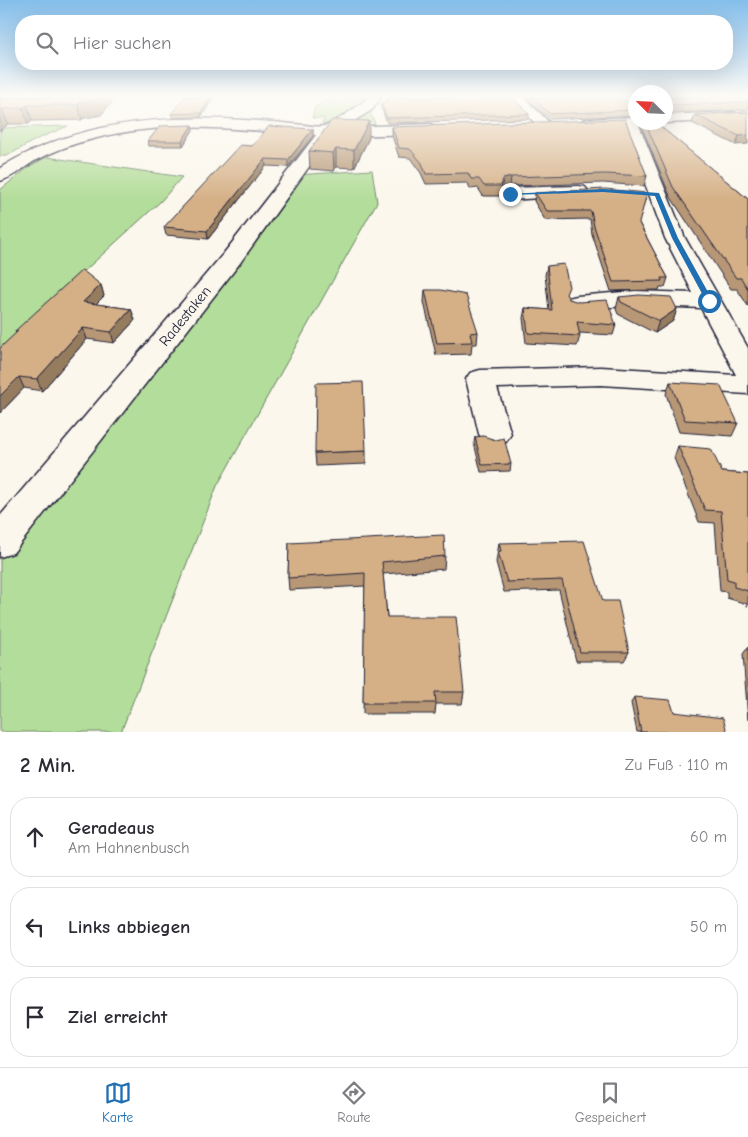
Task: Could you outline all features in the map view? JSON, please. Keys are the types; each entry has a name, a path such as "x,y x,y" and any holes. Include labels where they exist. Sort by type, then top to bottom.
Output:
{"street":[{"path":"0,176 35,154 51,147 106,131"},
{"name":"Radestaken","path":"0,542 232,258 327,131"},
{"path":"635,131 648,194 675,238 748,372"},
{"path":"510,194 594,190"},
{"path":"578,303 636,298 709,301"},
{"path":"495,434 480,379 601,376 748,385"}],"green space":[{"path":"0,131 56,131 37,139 7,156 0,156"},
{"path":"47,157 182,177 161,201 0,348 0,190 30,166"},
{"path":"372,170 377,202 217,486 121,732 0,732 0,542 295,175"}],"building":[{"path":"156,131 188,131 182,141 148,141"},
{"path":"265,131 311,131 288,160 265,159 207,231 164,227 240,145 252,146"},
{"path":"324,131 364,131 354,150 336,149 333,153 309,151"},
{"path":"393,131 630,131 647,176 605,174 511,177 503,179 501,186 484,186 479,179 471,179 468,173 426,174 422,163 410,149 399,148"},
{"path":"649,131 666,131 748,199 748,289 741,278 736,278 673,187"},
{"path":"729,131 748,131 748,135 739,136"},
{"path":"605,189 647,193 639,223 668,278 661,278 662,281 613,282 594,226 591,211 547,211 535,193"},
{"path":"564,264 569,287 566,294 569,299 579,302 607,300 616,325 577,322 580,336 528,333 525,308 552,310 547,266"},
{"path":"82,270 101,285 83,302 131,309 111,332 83,328 37,379 19,377 0,396 0,348 18,331 15,331"},
{"path":"425,290 441,290 466,295 478,332 470,333 472,342 437,343"},
{"path":"639,295 671,297 677,309 659,321 621,302 619,297"},
{"path":"363,382 366,451 315,453 316,383"},
{"path":"670,382 720,385 738,423 685,420"},
{"path":"483,436 496,440 504,438 511,464 482,465 475,437"},
{"path":"678,446 711,449 722,472 748,474 748,591 734,587 734,581 727,579 721,511 705,510"},
{"path":"444,535 445,556 382,562 387,617 456,617 464,692 435,692 436,703 363,703 365,573 288,578 289,543"},
{"path":"584,541 603,601 618,601 629,652 580,652 562,580 507,582 498,552 501,551 499,543"},
{"path":"634,697 670,700 674,712 723,718 727,732 641,732"}],"route":[{"path":"510,194 603,190 658,194 675,238 709,301"}]}
